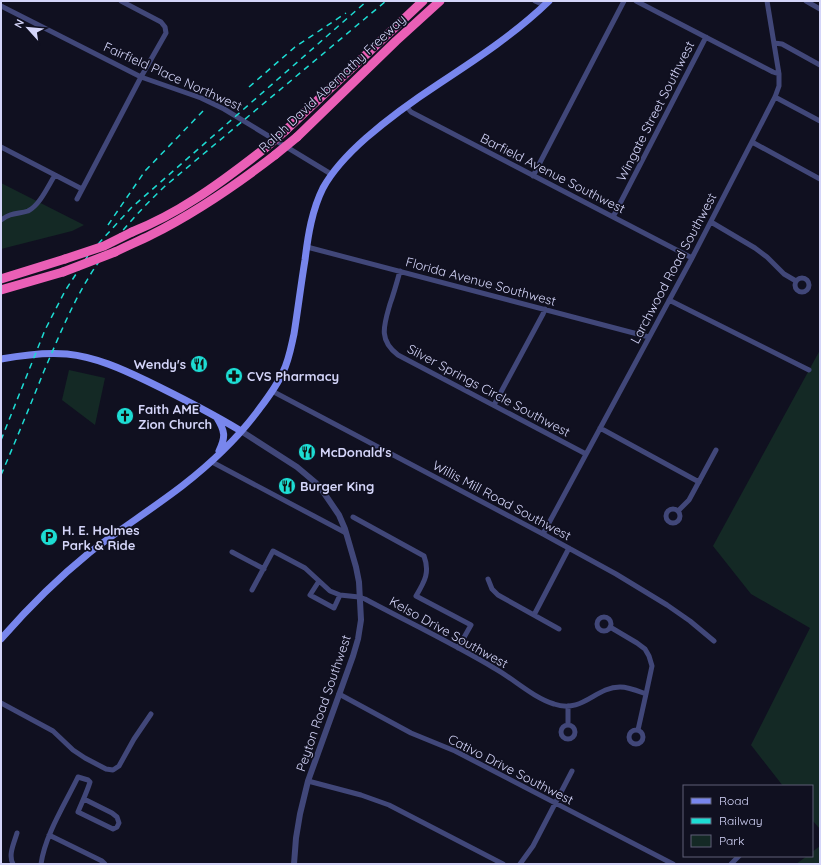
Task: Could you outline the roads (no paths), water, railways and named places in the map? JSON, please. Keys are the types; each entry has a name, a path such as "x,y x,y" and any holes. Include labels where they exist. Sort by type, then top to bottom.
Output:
{"highway":[{"name":"Ralph David Abernathy Freeway","path":"19,273 104,246 178,210 194,200 232,174 286,130 423,1"},
{"name":"Ralph David Abernathy Freeway","path":"1,290 63,272 115,252 181,218 247,176 297,137 396,41 440,1"},
{"path":"1,274 19,273"},
{"path":"1,279 19,273"}],"main road":[{"path":"1,639 42,594 76,563 182,486 213,460 241,431 272,391 283,373 290,354 307,247 316,205 322,189 341,161 380,126 406,106 493,47 519,27 546,3"},
{"path":"1,359 41,353 59,353 100,361 181,397 241,431"},
{"path":"213,460 223,443 224,434 222,426 215,416"}],"street":[{"path":"77,199 141,77 166,33 165,26 161,22 121,1"},
{"path":"535,1 546,3"},
{"path":"533,176 624,1"},
{"path":"636,1 779,74"},
{"name":"Larchwood Road Southwest","path":"543,534 692,258 775,96 779,86 779,74 767,1"},
{"path":"806,1 820,9"},
{"name":"Fairfield Place Northwest","path":"1,6 141,77 201,98 224,108 331,174"},
{"name":"Wingate Street Southwest","path":"613,217 706,37"},
{"path":"774,43 782,44 820,65"},
{"path":"775,96 820,121"},
{"name":"Barfield Avenue Southwest","path":"406,106 411,112 692,258"},
{"path":"752,142 820,179"},
{"path":"1,147 82,189"},
{"path":"1,220 10,215 19,214 30,210 35,206 55,175"},
{"path":"711,222 756,248 784,274 796,281"},
{"name":"Florida Avenue Southwest","path":"307,247 649,337"},
{"name":"Silver Springs Circle Southwest","path":"400,271 384,325 384,336 393,351 586,454"},
{"path":"669,300 809,370"},
{"path":"494,405 545,309"},
{"name":"Willis Mill Road Southwest","path":"272,391 616,574 667,605 690,621 714,641"},
{"path":"600,428 699,482"},
{"name":"Peyton Road Southwest","path":"241,431 297,467 316,483 339,515 346,533 359,582 360,620 358,639 308,781 300,814 294,864"},
{"path":"678,511 689,500 716,450"},
{"path":"213,460 346,533"},
{"path":"353,517 424,556 427,570 424,582 416,596 471,626 458,648"},
{"path":"536,616 569,548"},
{"path":"252,590 273,551 305,568 330,591 340,595 334,608 310,595 319,581"},
{"path":"232,552 264,569"},
{"path":"488,579 492,588 498,595 560,629"},
{"name":"Kelso Drive Southwest","path":"340,595 359,598 372,603 495,668 527,690 554,704 568,706"},
{"path":"610,627 645,649 652,666 638,730"},
{"path":"568,725 568,706 582,703 609,689 620,687 646,694"},
{"name":"Cativo Drive Southwest","path":"339,694 411,733 454,751 673,864"},
{"path":"1,703 53,731 74,750 106,770 113,770 119,766 134,739 151,714"},
{"path":"520,864 532,846 572,771"},
{"path":"41,864 49,835 78,777 90,782 78,812 114,830 117,828 119,823 117,817 84,799"},
{"path":"308,781 362,795 389,805 503,864"},
{"path":"12,864 10,856 17,833"},
{"path":"49,835 102,861 105,864"}],"railway":[{"path":"1,440 45,330 65,291 89,254 131,208 367,1"},
{"path":"1,475 44,371 75,302 98,263 121,233 164,187 386,1"},
{"path":"249,87 295,47 346,13"},
{"path":"108,225 145,171 203,111"}],"place":[{"name":"Wendy's","path":"199,364"},
{"name":"CVS Pharmacy","path":"234,376"},
{"name":"Faith AME Zion Church","path":"125,416"},
{"name":"McDonald's","path":"307,452"},
{"name":"Burger King","path":"287,486"},
{"name":"H. E. Holmes Park & Ride","path":"49,537"}]}
